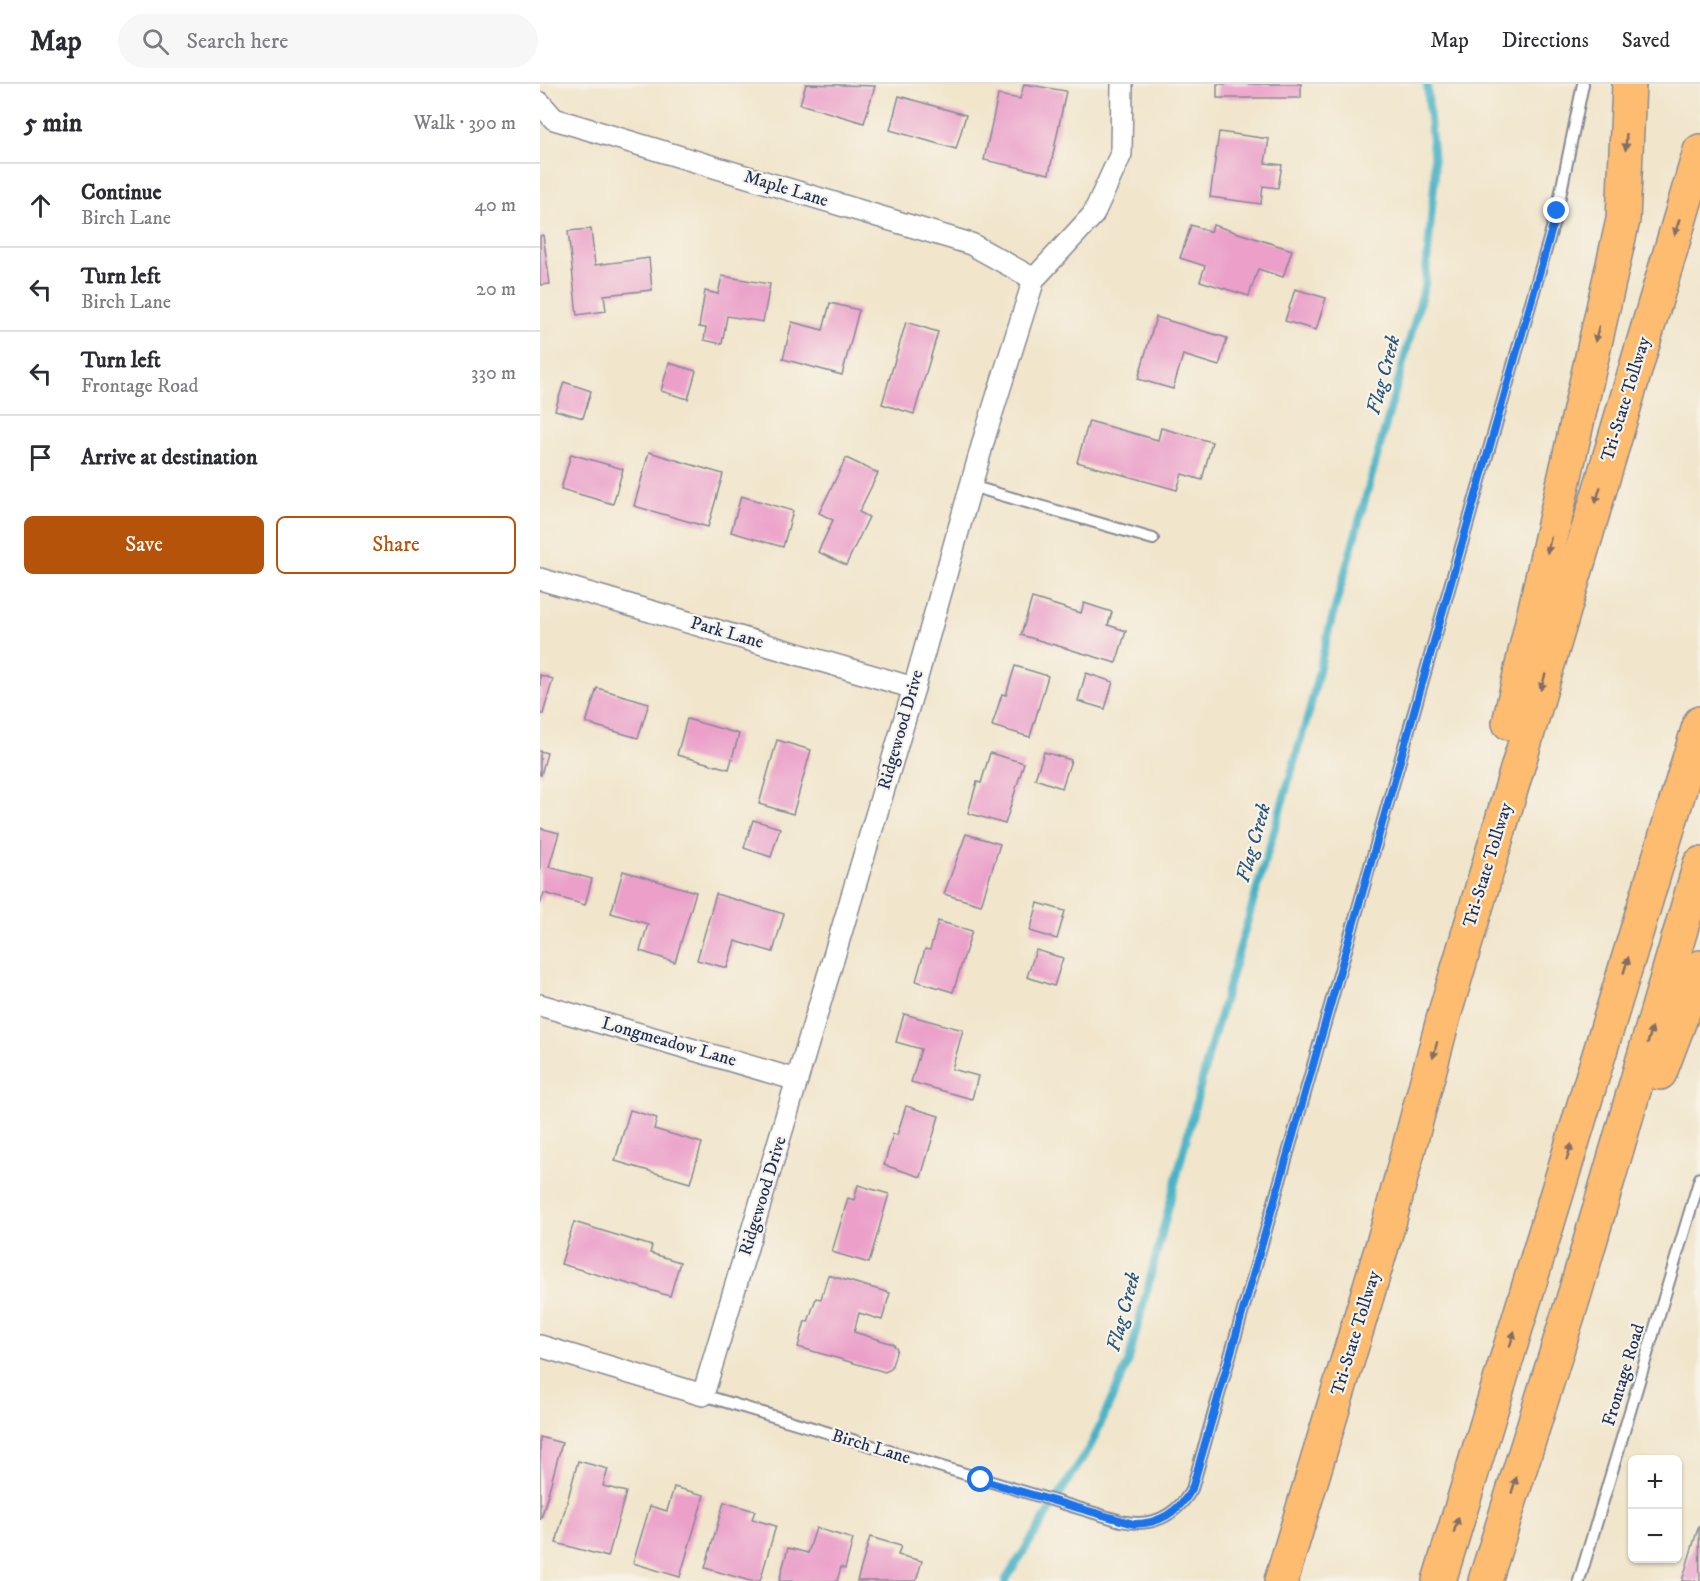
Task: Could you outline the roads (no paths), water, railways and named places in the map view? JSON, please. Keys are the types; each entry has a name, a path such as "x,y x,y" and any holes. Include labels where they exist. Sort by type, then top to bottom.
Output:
{"highway":[{"path":"1444,1016 1623,220 1629,84"},
{"name":"Tri-State Tollway","path":"1281,1581 1389,1222 1444,1016 1700,151"},
{"path":"1438,1581 1700,723"},
{"path":"1485,1581 1575,1293 1700,864"},
{"path":"1575,1293 1700,967"}],"street":[{"name":"Ridgewood Drive","path":"703,1395 1034,279 1093,214 1121,154 1122,84"},
{"name":"Maple Lane","path":"540,103 554,119 970,244 1034,279"},
{"name":"Park Lane","path":"540,579 914,688"},
{"name":"Longmeadow Lane","path":"540,1005 797,1080"},
{"name":"Birch Lane","path":"540,1346 703,1395"}],"lane":[{"name":"Birch Lane","path":"703,1395 1121,1521 1145,1524 1167,1516 1185,1501 1192,1489 1557,211 1583,84"},
{"path":"971,486 1153,539"},
{"name":"Frontage Road","path":"1580,1581 1700,1178"}],"waterway":[{"name":"Flag Creek","path":"1005,1581 1092,1443 1128,1363 1210,1049 1309,712 1328,633 1425,284 1435,175 1427,84"}]}
